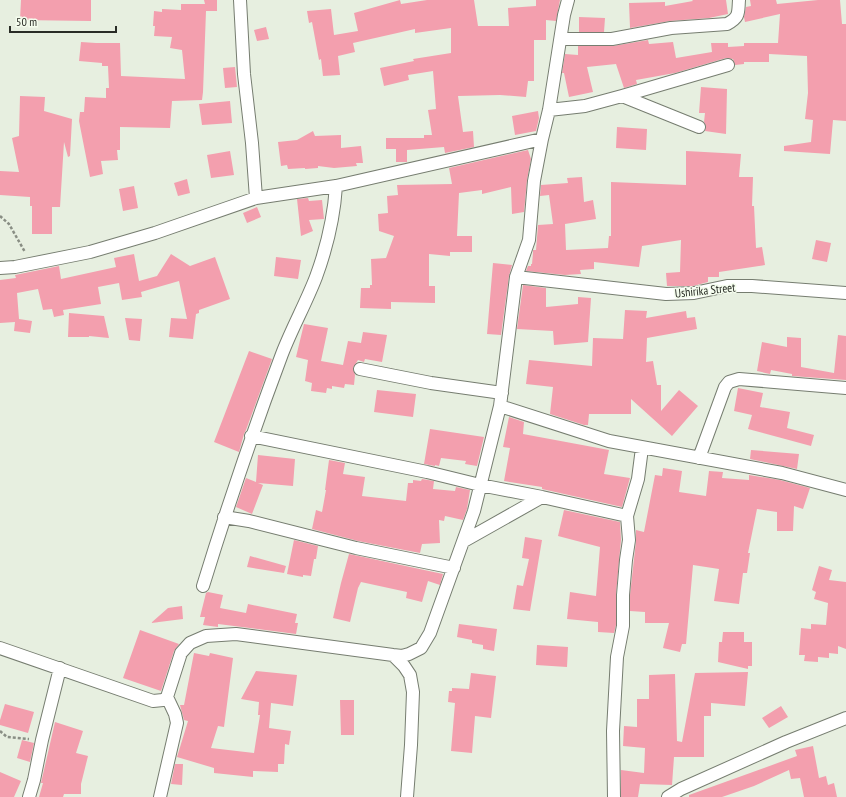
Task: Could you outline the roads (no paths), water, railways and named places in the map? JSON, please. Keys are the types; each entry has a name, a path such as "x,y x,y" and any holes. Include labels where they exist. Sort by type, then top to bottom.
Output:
{"street":[{"path":"240,0 244,74 252,143 256,198"},
{"path":"0,648 153,701 163,700 167,697 182,653 190,643 206,636 236,634 393,656 409,654 421,648 430,634 464,541 500,406 516,277 529,240 534,181 549,110 564,15 568,0"},
{"path":"561,39 612,39 671,28 727,24 738,16 739,0"},
{"path":"549,110 585,106 728,65"},
{"path":"622,96 699,127"},
{"path":"0,268 15,267 90,252 155,233 256,198 336,186 542,139"},
{"path":"203,586 251,436 283,352 316,277 323,257 335,205 336,186"},
{"name":"Ushirika Street","path":"516,277 666,294 694,293 727,286 752,286 846,292"},
{"path":"360,369 431,383 502,393"},
{"path":"699,458 725,388 729,382 739,379 846,388"},
{"path":"500,406 610,441 782,473 846,490"},
{"path":"251,436 480,485 542,496 627,516"},
{"path":"614,797 613,730 618,657 623,626 623,595 629,540 627,516 638,479 642,448"},
{"path":"464,541 542,496"},
{"path":"224,517 249,521 356,548 454,568"},
{"path":"393,656 404,666 410,675 413,692 407,797"},
{"path":"29,797 60,668"},
{"path":"160,797 177,723 175,714 167,697"},
{"path":"668,797 681,789 786,742 846,718"}]}
